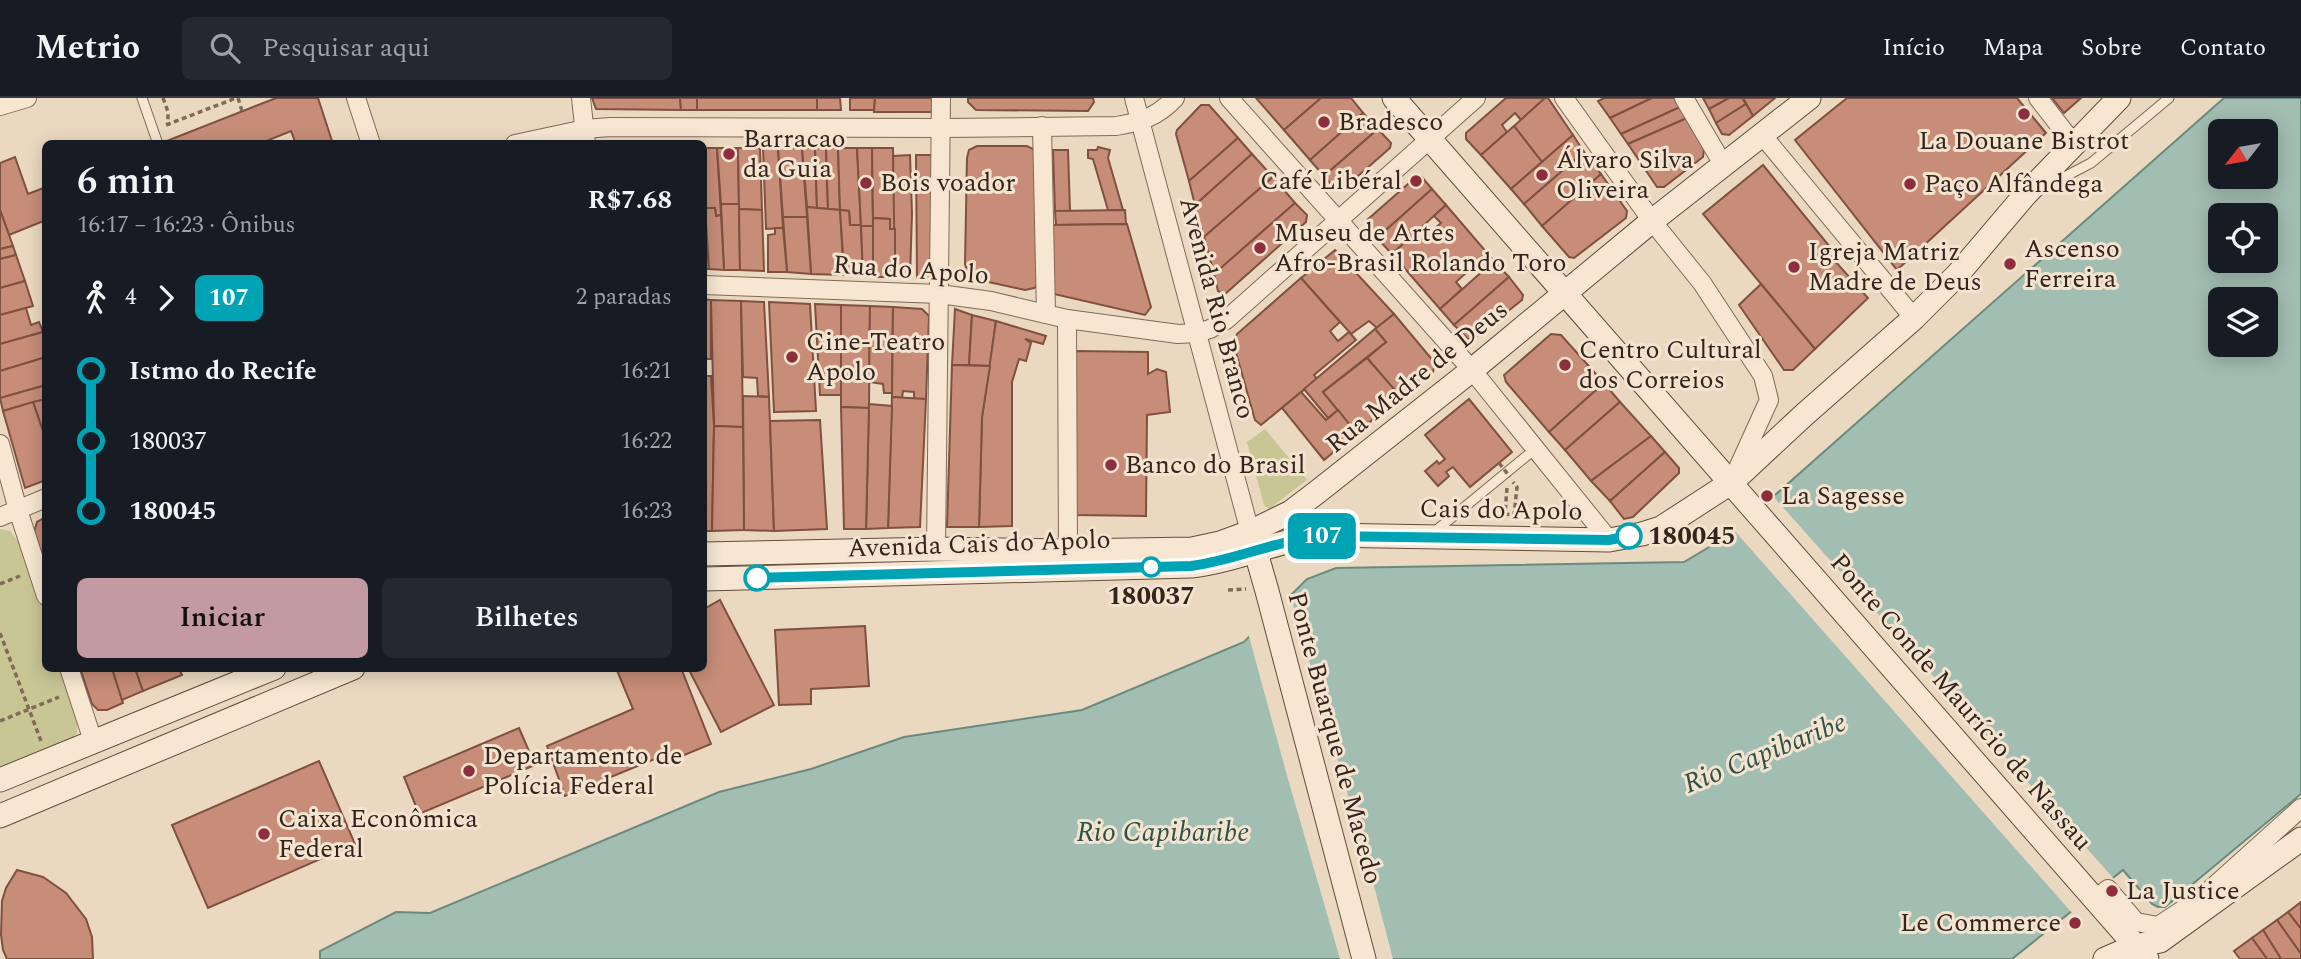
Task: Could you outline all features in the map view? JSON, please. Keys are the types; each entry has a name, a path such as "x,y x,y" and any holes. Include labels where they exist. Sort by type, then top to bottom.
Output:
{"main road":[{"name":"Ponte Conde Maurício de Nassau","path":"1394,98 2096,899 2147,953"},
{"name":"Rua Madre de Deus","path":"1252,541 1472,370 1652,221 1809,98"},
{"name":"Cais do Apolo","path":"1252,541 1312,536 1609,540 1642,534 1661,527 1732,482 1914,318 1958,274 2025,195 2119,98"},
{"name":"Avenida Cais do Apolo","path":"707,554 1192,549 1220,543 1252,541"},
{"name":"Avenida Cais do Apolo","path":"707,579 1191,566 1223,561 1252,541"},
{"name":"Ponte Buarque de Macedo","path":"1252,541 1268,591 1364,959"},
{"path":"0,780 264,672"},
{"path":"0,816 344,672"},
{"path":"170,711 180,741"},
{"path":"2105,959 2147,953 2301,839"}],"street":[{"path":"0,106 27,98"},
{"path":"356,98 370,140"},
{"path":"580,98 586,136"},
{"path":"936,550 941,98"},
{"name":"Avenida Rio Branco","path":"1134,98 1252,541"},
{"path":"550,140 586,136 1116,126 1140,122 1156,114 1175,98"},
{"path":"1229,98 1472,370 1609,540"},
{"path":"1197,333 1226,320 1476,98"},
{"path":"1564,98 1652,221 1702,283 1763,376 1769,400 1732,482"},
{"path":"1684,98 1724,166"},
{"path":"2038,98 2073,144"},
{"path":"1042,126 1046,314"},
{"path":"1763,136 1914,318"},
{"name":"Rua do Apolo","path":"707,285 939,294 990,301 1067,319 1154,332 1197,333"},
{"path":"1067,319 1068,551"},
{"path":"0,444 42,584"},
{"path":"0,517 42,500"},
{"path":"70,672 93,741"},
{"path":"2096,899 2108,889 2136,922 2158,926 2202,897 2301,808"}],"lane":[{"path":"142,98 156,140"},
{"path":"2025,195 2091,163 2169,98"},
{"path":"1429,537 1535,449"}],"path":[{"path":"163,98 170,132"},
{"path":"153,131 237,98 242,111"},
{"path":"1499,463 1510,477"},
{"path":"1507,494 1505,514 1514,515 1517,487"},
{"path":"0,584 21,576"},
{"path":"0,633 50,758"},
{"path":"0,651 6,649"},
{"path":"0,721 60,696"}],"shaded area":[{"path":"1265,429 1307,480 1269,509 1264,505 1247,442"},
{"path":"0,529 10,531 22,547 32,572 42,605 42,672 64,672 77,715 77,733 67,744 0,773"}],"water":[{"name":"Rio Capibaribe","path":"2224,98 2301,98 2301,794 2165,907 2152,904 2123,870 2012,959 320,959 320,951 396,912 430,913 719,792 811,769 904,737 1082,710 1244,642 1307,579 1336,568 1684,562 1731,534"}],"pier":[{"path":"1772,495 2115,880 2073,914 1733,529"},
{"path":"1289,591 1393,959 1340,959 1286,772 1248,633"}],"building":[{"path":"276,98 318,98 332,140 294,140 291,131 269,140 169,140"},
{"path":"592,98 680,98 681,110 596,109"},
{"path":"680,98 697,98 697,110 681,110"},
{"path":"697,98 817,98 817,110 697,110"},
{"path":"817,98 840,98 841,110 817,110"},
{"path":"850,98 875,98 874,110 850,110"},
{"path":"875,98 935,98 935,112 874,112"},
{"path":"968,98 1093,98 1094,102 1088,111 976,110 968,102"},
{"path":"1256,98 1321,98 1284,130"},
{"name":"Bradesco","path":"1321,98 1351,98 1363,113 1310,160 1284,130"},
{"path":"1506,98 1545,98 1521,120 1515,113 1502,125 1507,132 1481,155 1466,139 1466,133"},
{"path":"1548,98 1573,135 1542,162 1514,126"},
{"path":"1604,98 1652,98 1610,118 1598,101"},
{"path":"1652,98 1676,98 1680,107 1621,134 1610,118"},
{"path":"1703,98 1729,98 1709,109"},
{"path":"1729,98 1742,98 1746,104 1716,123 1709,109"},
{"path":"1743,98 1775,98 1753,116"},
{"name":"Paço Alfândega","path":"1847,98 2017,98 2046,133 1897,270 1795,140"},
{"path":"2052,98 2081,98 2064,113"},
{"path":"1746,104 1753,116 1729,135 1722,134 1716,123"},
{"path":"1201,105 1209,105 1238,138 1189,181 1176,134"},
{"path":"1680,107 1687,118 1628,144 1621,134"},
{"path":"1363,113 1378,129 1324,176 1310,160"},
{"path":"1687,118 1704,149 1703,157 1664,187 1657,187 1628,144"},
{"path":"1514,126 1542,162 1511,189 1481,155"},
{"path":"1378,129 1391,143 1390,148 1341,191 1336,190 1324,176"},
{"name":"Álvaro Silva Oliveira","path":"1573,135 1584,152 1524,204 1511,189"},
{"path":"1238,138 1252,154 1195,205 1189,181"},
{"path":"977,146 1027,146 1035,150 1038,285 1034,288 1025,290 975,279 967,271 967,158 969,150"},
{"path":"1098,147 1110,150 1108,158 1123,210 1108,210 1093,159 1088,158 1088,150 1097,150"},
{"path":"707,148 717,148 721,215 716,216 715,208 707,208"},
{"path":"717,148 738,148 739,204 721,204"},
{"path":"738,148 760,148 762,210 739,209"},
{"path":"763,148 778,148 783,228 766,229"},
{"path":"778,148 802,148 807,217 783,217"},
{"path":"802,148 815,148 817,208 807,207"},
{"path":"815,148 826,148 828,209 817,208"},
{"path":"826,148 838,148 840,210 828,209"},
{"path":"838,148 857,148 861,225 850,225 849,211 840,210"},
{"name":"Bois voador","path":"857,148 872,148 873,226 861,226"},
{"path":"872,148 893,148 895,229 890,229 890,219 873,218"},
{"path":"1053,150 1068,150 1070,211 1055,211"},
{"path":"1584,152 1601,174 1542,226 1524,204"},
{"path":"1252,154 1273,177 1204,237 1195,205"},
{"path":"910,155 910,277 895,277 893,156"},
{"path":"916,155 932,155 932,279 917,278"},
{"path":"15,157 28,194 42,189 42,222 9,235 0,210 0,163"},
{"name":"Igreja Matriz Madre de Deus","path":"1763,165 1830,247 1826,251 1868,298 1815,349 1703,214"},
{"path":"1601,174 1627,211 1626,218 1574,258 1569,257 1542,226"},
{"path":"1421,176 1432,189 1377,238 1366,225 1367,220 1416,177"},
{"path":"1273,177 1295,203 1214,274 1204,237"},
{"path":"1432,189 1446,205 1392,254 1377,238"},
{"name":"Museu de Artes Afro-Brasil Rolando Toro","path":"1295,203 1307,215 1306,222 1225,294 1218,291 1214,274"},
{"path":"721,204 739,204 740,270 724,270"},
{"path":"1446,205 1494,261 1483,271 1476,264 1456,282 1462,289 1440,309 1392,254 1414,234 1420,241 1441,223 1434,216"},
{"path":"807,207 840,210 844,275 811,274"},
{"path":"707,208 715,208 716,216 721,215 724,270 709,269"},
{"path":"739,209 762,210 764,271 740,270"},
{"path":"0,210 13,246 0,249"},
{"path":"840,210 849,211 850,225 861,225 863,272 844,271"},
{"path":"1125,210 1126,224 1056,225 1055,211"},
{"path":"783,217 807,217 811,274 787,272"},
{"path":"873,218 890,219 890,229 895,229 895,277 873,277"},
{"path":"1127,224 1151,307 1145,315 1054,294 1051,225"},
{"path":"861,226 873,226 873,277 863,276"},
{"path":"775,228 783,228 787,272 768,272 768,235 775,234"},
{"path":"13,246 16,255 0,259 0,249"},
{"path":"1335,250 1394,314 1377,328 1369,321 1351,334 1301,278"},
{"path":"16,255 25,281 0,288 0,259"},
{"path":"1494,261 1509,277 1454,325 1440,309"},
{"path":"1509,277 1523,295 1522,300 1473,339 1468,339 1454,325"},
{"path":"1301,278 1340,322 1330,331 1338,341 1349,332 1356,340 1314,375 1317,379 1261,425 1255,420 1233,342 1237,334"},
{"path":"25,281 33,306 0,315 0,288"},
{"path":"1761,284 1815,349 1793,370 1784,370 1739,305"},
{"path":"707,299 711,300 711,359 707,359"},
{"path":"711,300 741,301 743,427 714,426"},
{"path":"741,301 764,302 769,397 758,396 757,378 743,377"},
{"name":"Cine-Teatro Apolo","path":"769,302 810,304 816,411 774,412"},
{"path":"815,304 841,305 841,395 820,395"},
{"path":"841,305 870,306 869,408 841,407"},
{"path":"870,306 893,307 892,393 884,393 883,384 869,382"},
{"path":"893,307 922,309 929,316 926,399 914,399 914,392 903,391 902,398 892,397"},
{"path":"26,308 31,325 39,322 42,332 0,344 0,315"},
{"path":"955,309 972,315 969,365 952,365"},
{"path":"1394,314 1435,363 1433,372 1401,398 1367,358 1386,342 1375,329"},
{"path":"972,315 996,321 990,366 969,365"},
{"path":"996,321 1046,336 1043,344 1025,339 1031,343 1026,361 1019,359 1012,382 1012,526 979,527 982,417"},
{"path":"1375,329 1386,342 1323,392 1338,410 1328,418 1304,389"},
{"path":"42,332 42,358 0,371 0,344"},
{"path":"1551,334 1561,335 1604,383 1549,432 1506,382 1504,375"},
{"name":"Banco do Brasil","path":"1076,351 1148,352 1148,374 1157,369 1166,372 1170,412 1147,415 1146,516 1074,515"},
{"path":"42,358 42,386 0,398 0,371"},
{"path":"1367,358 1401,397 1356,433 1323,392"},
{"path":"952,365 990,366 982,417 979,527 947,527"},
{"path":"707,376 711,376 714,426 712,531 707,531"},
{"path":"1604,383 1620,402 1565,450 1549,432"},
{"path":"42,386 42,400 3,411 0,398"},
{"path":"1301,392 1326,420 1338,410 1356,433 1324,460 1282,408"},
{"path":"743,396 769,397 774,531 744,530"},
{"path":"892,397 926,399 920,527 888,528"},
{"path":"1469,399 1512,452 1470,487 1453,467 1446,472 1449,476 1438,486 1425,471 1437,461 1439,464 1445,459 1425,435"},
{"path":"42,400 42,428 33,402"},
{"path":"33,402 42,428 42,482 25,488 3,411"},
{"path":"1620,402 1651,436 1591,481 1565,450"},
{"path":"869,404 892,406 888,528 866,529"},
{"path":"841,407 869,408 866,529 844,529"},
{"path":"820,420 827,529 774,531 770,421"},
{"path":"714,426 743,427 744,530 712,531"},
{"path":"1651,436 1665,452 1610,501 1591,481"},
{"path":"1665,452 1679,468 1679,473 1633,517 1624,519 1610,501"},
{"path":"42,519 42,555 34,532 37,522"},
{"path":"720,600 774,705 721,732 690,672 707,672 707,607"},
{"path":"865,626 869,686 811,689 811,704 779,705 775,630"},
{"path":"81,672 113,672 123,703 107,710 98,710 92,704"},
{"path":"113,672 136,672 143,691 122,700"},
{"path":"136,672 181,672 182,675 143,691"},
{"path":"618,672 683,672 711,744 660,765 657,758 565,796 547,746 633,709"},
{"name":"Departamento de Polícia Federal","path":"519,728 535,765 419,814 404,777"},
{"name":"Caixa Econômica Federal","path":"319,761 355,844 208,908 172,825"},
{"path":"17,870 43,877 66,893 86,919 92,937 93,959 7,959 1,935 2,901"},
{"path":"2301,902 2301,929 2288,912"},
{"path":"2288,912 2301,929 2301,954 2277,920"},
{"path":"2277,920 2301,954 2301,959 2281,959 2263,930"},
{"path":"2263,930 2281,959 2267,959 2252,938"},
{"path":"2252,938 2267,959 2240,959 2234,951"}],"bus line":[{"name":"107","path":"757,578 1191,566 1223,561 1300,537 1609,540 1629,536"}],"place":[{"name":"La Douane Bistrot","path":"2024,114"},
{"name":"Bradesco","path":"1324,122"},
{"name":"Barracao da Guia","path":"729,154"},
{"name":"Álvaro Silva Oliveira","path":"1542,175"},
{"name":"Café Libéral","path":"1416,181"},
{"name":"Bois voador","path":"866,183"},
{"name":"Paço Alfândega","path":"1910,184"},
{"name":"Museu de Artes Afro-Brasil Rolando Toro","path":"1260,248"},
{"name":"Ascenso Ferreira","path":"2010,264"},
{"name":"Igreja Matriz Madre de Deus","path":"1794,267"},
{"name":"Cine-Teatro Apolo","path":"792,357"},
{"name":"Centro Cultural dos Correios","path":"1565,365"},
{"name":"Banco do Brasil","path":"1111,465"},
{"name":"La Sagesse","path":"1767,496"},
{"name":"180045","path":"1629,536"},
{"name":"180037","path":"1151,567"},
{"name":"Departamento de Polícia Federal","path":"469,771"},
{"name":"Caixa Econômica Federal","path":"264,834"},
{"name":"La Justice","path":"2112,891"},
{"name":"Le Commerce","path":"2075,923"}]}
